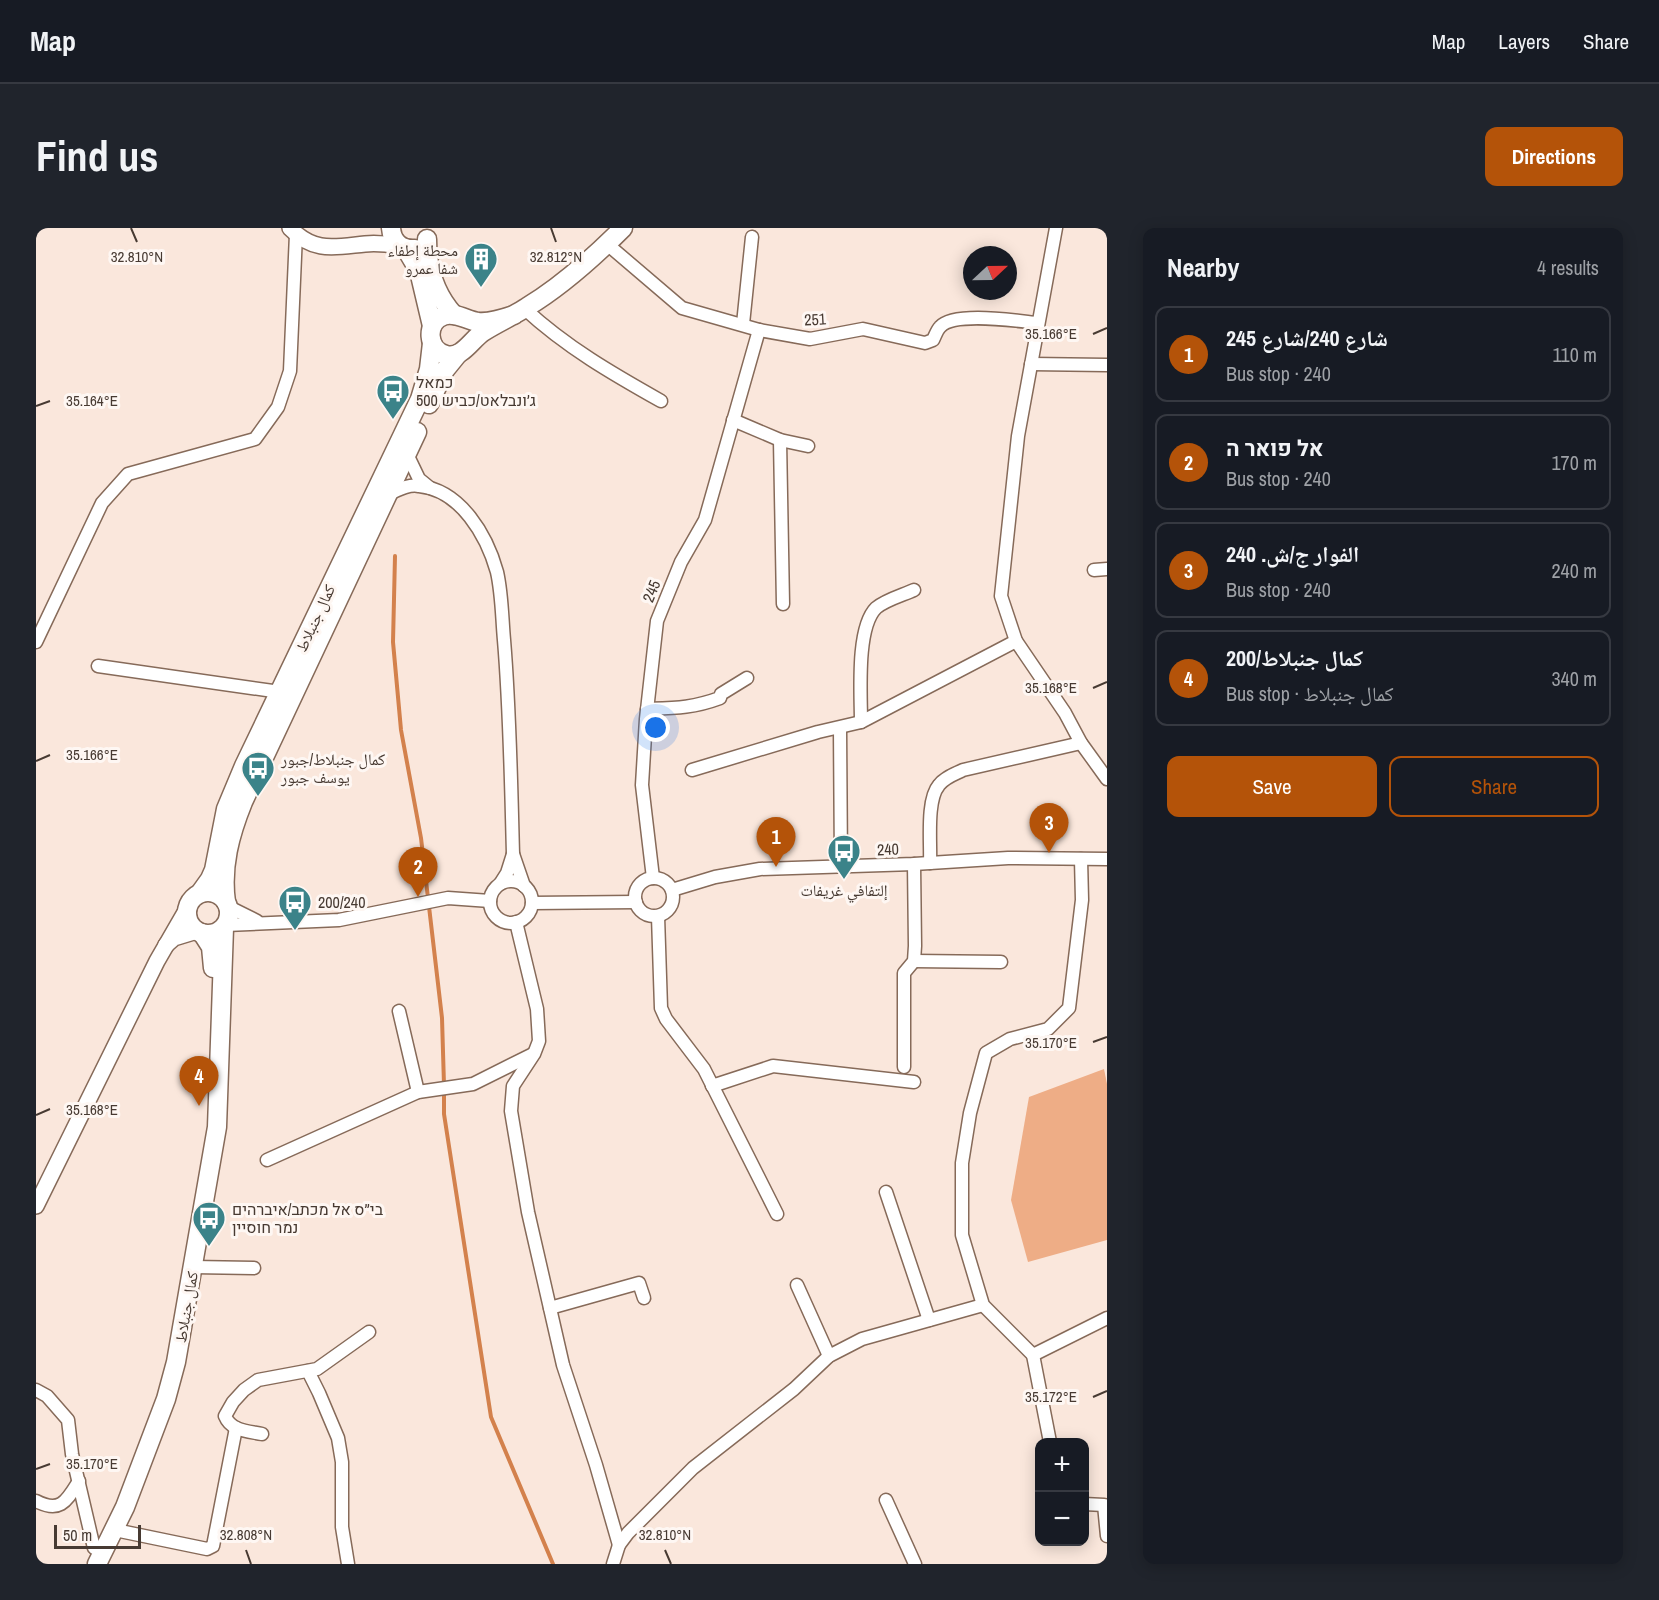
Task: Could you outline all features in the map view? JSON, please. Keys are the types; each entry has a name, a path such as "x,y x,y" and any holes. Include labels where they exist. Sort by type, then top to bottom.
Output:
{"main road":[{"path":"390,228 392,237 419,271 436,348 446,355 463,350 470,340 470,328 443,303 434,285 428,260 428,234"},
{"name":"كمال جنبلاط","path":"85,1564 95,1556 115,1530 166,1399 176,1362 217,1127 226,915 225,868 232,834 243,802 445,370 483,332 549,293 607,244 622,228"},
{"path":"402,247 418,248 428,234"},
{"path":"432,335 441,317 458,316 487,322 520,312"},
{"name":"كمال جنبلاط","path":"200,893 214,870 224,816 233,791 420,399 429,369 432,335"},
{"path":"214,892 220,895 226,915 212,934 200,932 190,925 187,919 187,909 190,901 200,893 214,892"},
{"name":"كمال جنبلاط","path":"95,1556 151,1411 161,1377 202,1160 210,1088 213,969 211,947 200,932"}],"street":[{"path":"365,244 390,228"},
{"path":"1056,228 1018,436 1001,596 1016,640 1065,713 1081,744 1107,779"},
{"path":"293,231 304,241 324,247 336,248 365,244 402,247"},
{"path":"36,642 102,503 128,474 255,440 278,407 290,371 293,231"},
{"path":"743,324 752,237"},
{"name":"251","path":"607,244 682,308 759,330 810,339 863,329 925,343 933,340 940,327 950,321 965,318 1038,323"},
{"path":"520,312 601,368 661,401"},
{"name":"245","path":"653,878 642,785 647,709 657,621 681,562 705,520 751,365 759,330"},
{"path":"1031,364 1107,365"},
{"path":"733,420 780,440 808,446"},
{"path":"780,440 783,604"},
{"path":"407,454 419,479 448,498 474,522 484,537 497,574 508,689 513,854 532,903 527,915 516,922 509,923 493,913 490,901 495,889 507,873 513,854"},
{"path":"389,494 409,486 431,489"},
{"path":"1094,570 1107,569"},
{"path":"861,722 863,645 867,620 877,606 914,590"},
{"path":"692,770 818,732 861,722 1016,640"},
{"path":"98,666 280,692"},
{"path":"647,709 692,707 705,704 720,698 721,694 747,678"},
{"path":"840,728 841,867"},
{"path":"930,863 933,794 950,776 1081,744"},
{"name":"240","path":"672,890 715,877 760,869 914,864 1008,858 1107,859"},
{"path":"1049,1438 1033,1355 983,1305 963,1235 962,1163 970,1113 986,1053 1010,1039 1048,1029 1069,1008 1082,900 1081,859"},
{"path":"904,1067 903,973 914,961 914,864"},
{"path":"653,878 665,882 672,890 671,905 664,914 647,915 638,907 635,896 639,886 648,879 653,878"},
{"path":"500,884 512,881 524,886"},
{"path":"226,915 261,923 339,920 448,898 490,901"},
{"path":"532,903 636,902"},
{"path":"36,1206 164,947 187,909"},
{"path":"658,916 661,1008 666,1019 704,1069 777,1214"},
{"path":"516,922 537,1009 539,1041 534,1054 513,1086 511,1111 528,1212 563,1365 596,1465 618,1545"},
{"path":"164,947 174,938 200,932"},
{"path":"914,961 1001,962"},
{"path":"399,1011 418,1092"},
{"path":"267,1160 418,1092 473,1084 534,1054"},
{"path":"712,1086 773,1066 914,1082"},
{"path":"886,1192 929,1320"},
{"path":"193,1267 254,1268"},
{"path":"550,1308 639,1283 644,1298"},
{"path":"797,1285 829,1356"},
{"path":"613,1564 618,1545 628,1533 693,1468 794,1389 829,1356 862,1339 983,1305"},
{"path":"1033,1355 1107,1318"},
{"path":"262,1434 232,1428 225,1416 232,1402 244,1390 258,1380 317,1369 369,1332"},
{"path":"308,1371 338,1438 342,1462 342,1527 348,1564"},
{"path":"36,1390 47,1396 68,1420 72,1454 95,1556"},
{"path":"115,1530 207,1549 213,1546 236,1428"},
{"path":"36,1501 46,1506 56,1506 66,1502 79,1481"},
{"path":"886,1500 915,1564"},
{"path":"1089,1504 1104,1505 1107,1536"}],"shaded area":[{"path":"1104,1069 1107,1084 1107,1240 1028,1262 1011,1200 1029,1097"}],"waterway":[{"path":"395,556 393,642 401,730 421,838 442,1018 444,1085"},
{"path":"444,1092 444,1114 491,1417 553,1564"}],"place":[{"name":"محطة إطفاء شفا عمرو","path":"481,288"},
{"name":"כמאל ג׳ונבלאט/כביש 500","path":"393,420"},
{"name":"كمال جنبلاط/جبور يوسف جبور","path":"258,797"},
{"name":"الفوار ج/ش. 240","path":"1049,853"},
{"name":"شارع 240/شارع 245","path":"776,867"},
{"name":"إلتفافي غريفات","path":"844,880"},
{"name":"אל פואר ה","path":"418,897"},
{"name":"200/240","path":"295,931"},
{"name":"200/كمال جنبلاط","path":"199,1106"},
{"name":"בי״ס אל מכתב/איברהים נמר חוסיין","path":"209,1247"}]}
